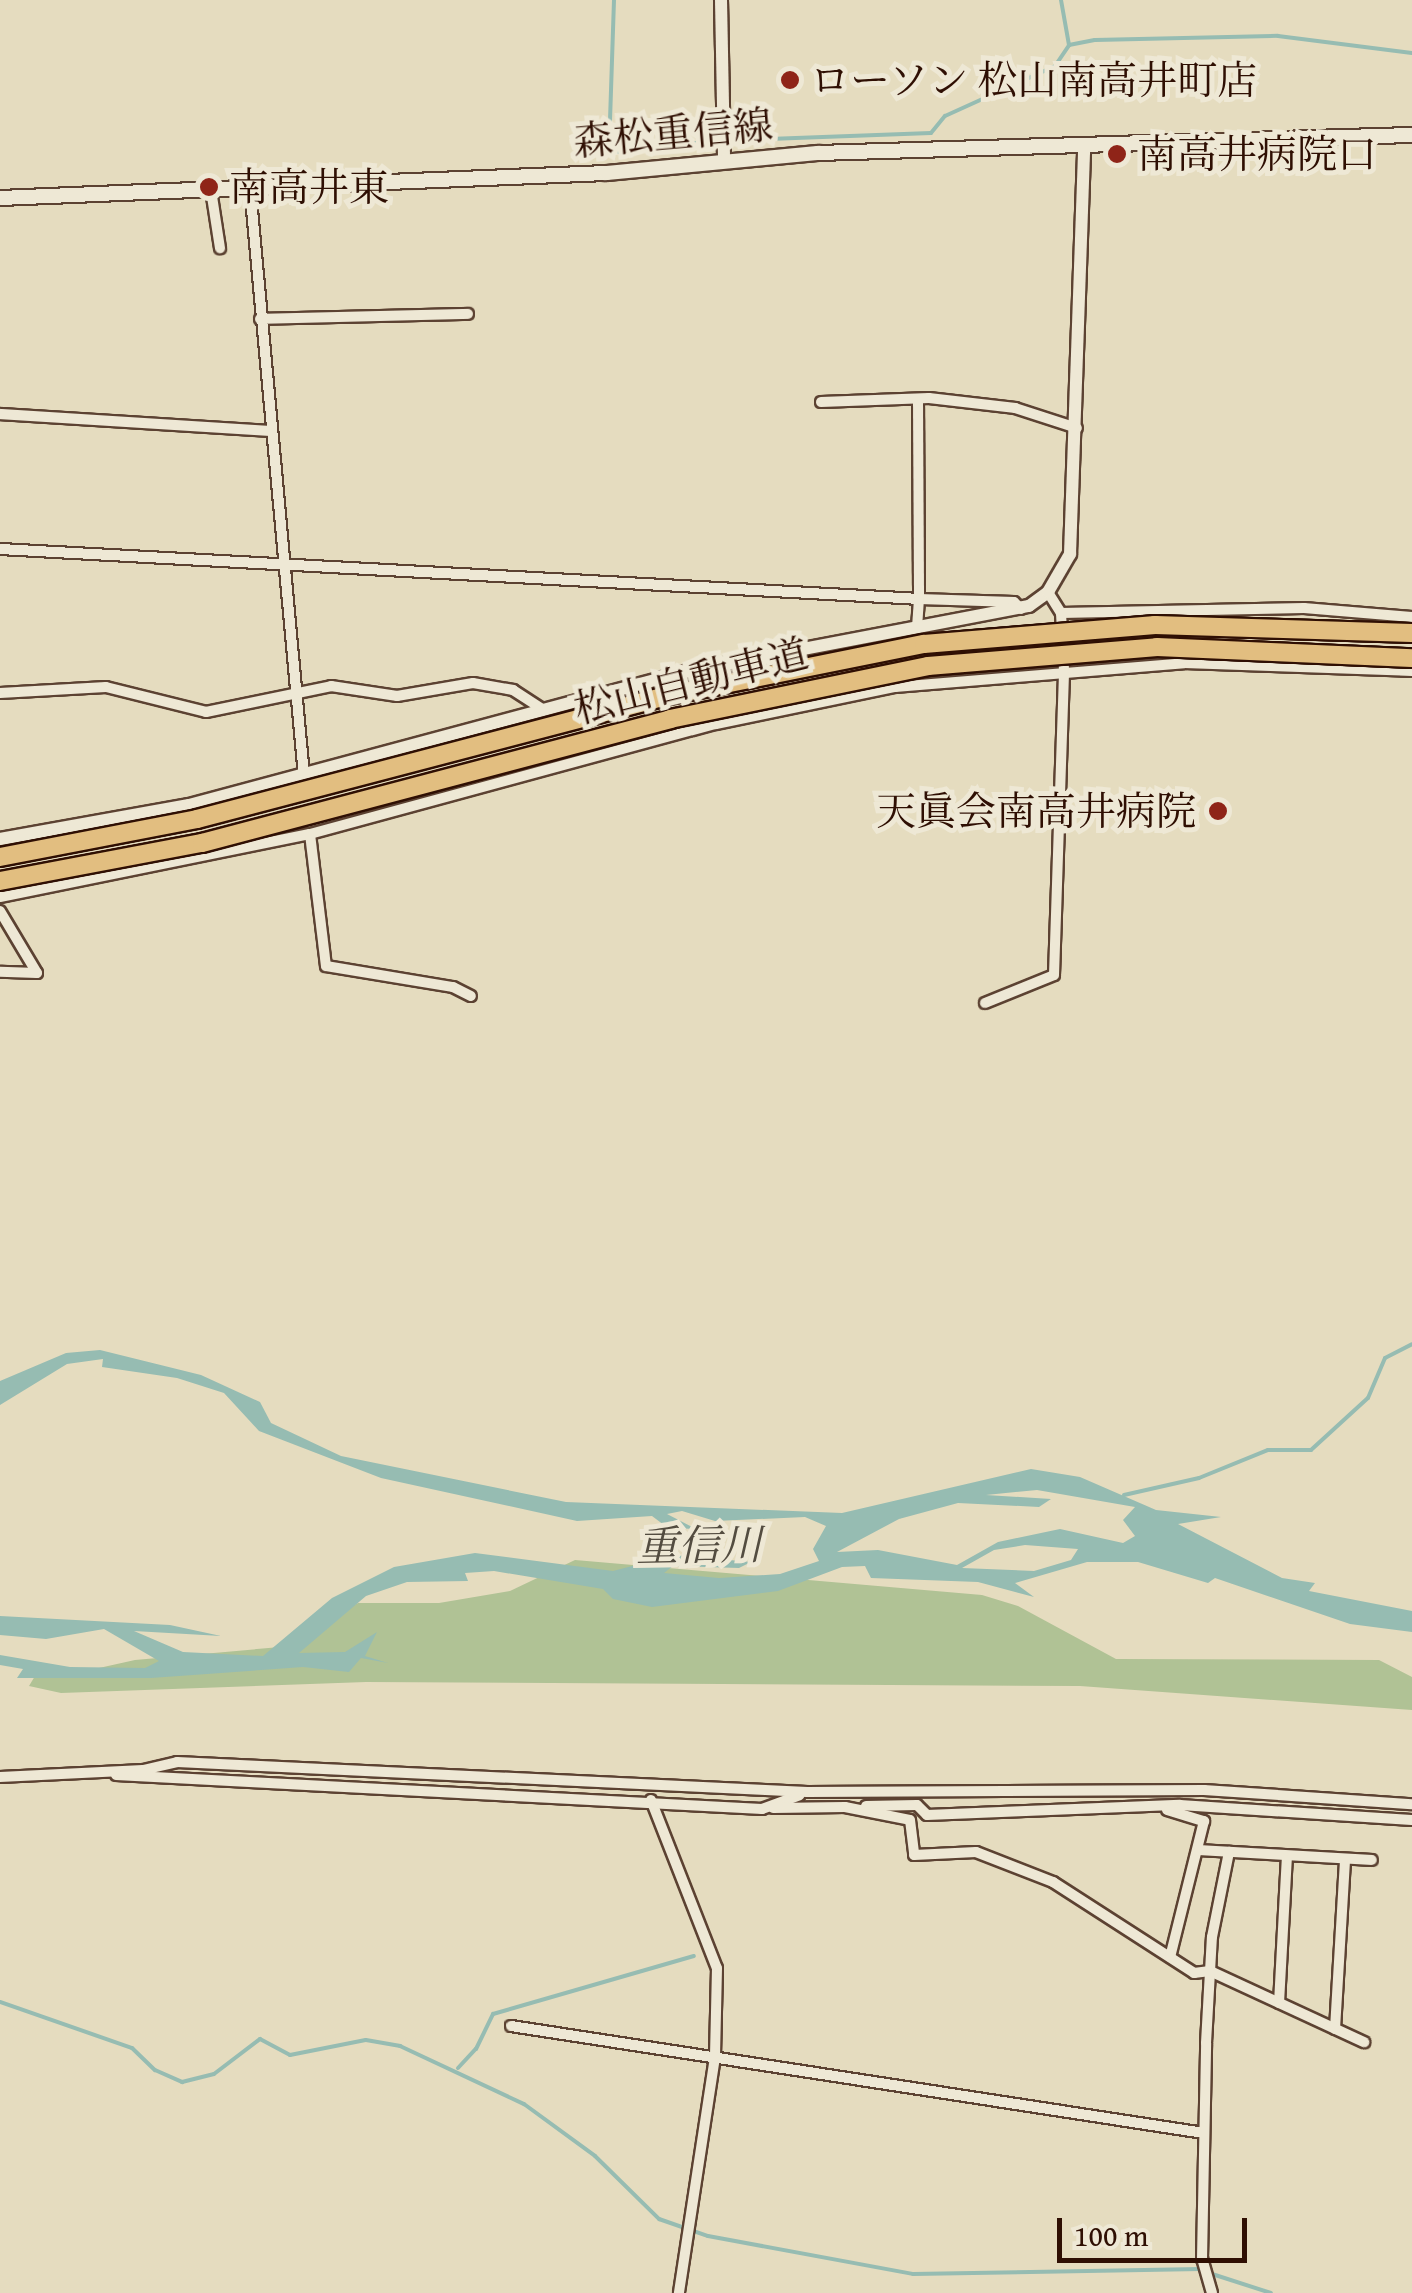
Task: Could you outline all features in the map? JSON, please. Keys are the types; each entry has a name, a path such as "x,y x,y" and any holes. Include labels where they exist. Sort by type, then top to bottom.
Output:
{"highway":[{"name":"松山自動車道","path":"0,857 197,819 664,696 924,644 1156,626 1412,633"},
{"name":"松山自動車道","path":"0,881 202,843 670,719 928,666 1157,648 1412,658"}],"main road":[{"name":"森松重信線","path":"0,198 606,173 724,162 1412,135"}],"street":[{"path":"722,0 724,162"},
{"path":"0,839 304,776 688,671 1020,609 1048,592 1070,554 1084,146"},
{"path":"250,188 281,568 304,776"},
{"path":"212,190 220,248"},
{"path":"260,319 468,314"},
{"path":"820,402 918,400 1014,408 1077,428"},
{"path":"917,626 918,400"},
{"path":"0,414 269,431"},
{"path":"0,549 281,568 1014,602 1020,609"},
{"path":"985,1002 1054,975 1064,670 1061,612 1048,592"},
{"path":"1061,612 1286,608 1412,617"},
{"path":"0,897 310,834 807,704 894,687 1184,663 1412,671"},
{"path":"0,692 106,687 206,712 351,686 397,696 488,683 532,698 544,710"},
{"path":"310,834 326,966 471,996"},
{"path":"0,911 37,972 0,972"},
{"path":"110,1773 177,1762 807,1792 1079,1789 1412,1804"},
{"path":"0,1778 110,1773 762,1809 917,1805 928,1815 1069,1813 1079,1805 1128,1805 1412,1820"},
{"path":"1079,1789 1128,1805 1199,1815 1204,1821 1170,1957"},
{"path":"762,1809 807,1792"},
{"path":"651,1800 717,1968 716,2057 680,2293"},
{"path":"844,1806 910,1820 914,1855 976,1852 1054,1882 1194,1973 1210,1971 1364,2042"},
{"path":"1198,1850 1372,1860"},
{"path":"1212,2293 1202,2259 1210,1971 1230,1852"},
{"path":"1279,2004 1287,1856"},
{"path":"1335,2029 1344,1859"},
{"path":"511,2026 1204,2133"}],"green space":[{"path":"575,1560 982,1595 1018,1606 1116,1659 1379,1660 1412,1677 1412,1710 1080,1686 366,1682 61,1693 29,1686 35,1676 54,1678 135,1660 280,1647 358,1603 439,1603 510,1591"}],"water":[{"path":"100,1350 201,1375 260,1402 271,1423 341,1456 566,1502 842,1513 1031,1469 1080,1477 1156,1510 1221,1517 1178,1524 1282,1578 1315,1583 1309,1591 1412,1611 1412,1632 1350,1624 1215,1578 1208,1583 1138,1562 1087,1562 1015,1583 1034,1597 978,1582 871,1578 865,1566 842,1567 778,1591 652,1607 613,1599 603,1589 494,1571 465,1573 468,1581 407,1582 366,1596 299,1653 345,1652 377,1632 365,1656 388,1663 361,1658 349,1672 303,1667 151,1678 17,1678 23,1669 0,1665 0,1655 70,1667 145,1668 159,1661 104,1629 46,1639 0,1635 0,1616 170,1625 221,1636 134,1631 183,1652 263,1656 332,1598 394,1567 475,1553 613,1571 675,1555 751,1562 739,1568 673,1566 664,1573 719,1578 780,1574 819,1561 813,1549 826,1526 805,1517 715,1521 682,1511 667,1514 696,1529 668,1528 652,1516 577,1521 381,1478 259,1431 224,1393 177,1378 102,1367 103,1359 67,1364 0,1405 0,1381 66,1353","holes":["1037,1490 1135,1507 1123,1520 1135,1536 1123,1543 1060,1529 998,1542 957,1565 878,1550 837,1552 899,1519 958,1503 1039,1507 1051,1499 986,1495","1025,1545 1078,1549 1071,1560 1034,1571 962,1568 994,1550"]}],"waterway":[{"path":"614,0 609,153 714,141 931,133 945,116 1055,66 1069,45 1095,40 1278,36 1412,53"},
{"path":"1061,0 1069,45"},
{"path":"1124,1495 1199,1478 1268,1450 1311,1450 1368,1398 1385,1358 1412,1344"},
{"path":"458,2068 476,2049 493,2014 694,1956"},
{"path":"0,2002 132,2048 155,2070 182,2082 214,2074 260,2039 290,2055 366,2040 400,2046 524,2104 595,2156 659,2219 708,2236 913,2274 1201,2269"},
{"path":"1209,2273 1271,2293"}],"place":[{"name":"ローソン 松山南高井町店","path":"790,80"},
{"name":"南高井病院口","path":"1117,154"},
{"name":"南高井東","path":"209,187"},
{"name":"天眞会南高井病院","path":"1218,811"}],"water label":[{"name":"重信川","path":"699,1545"}]}
